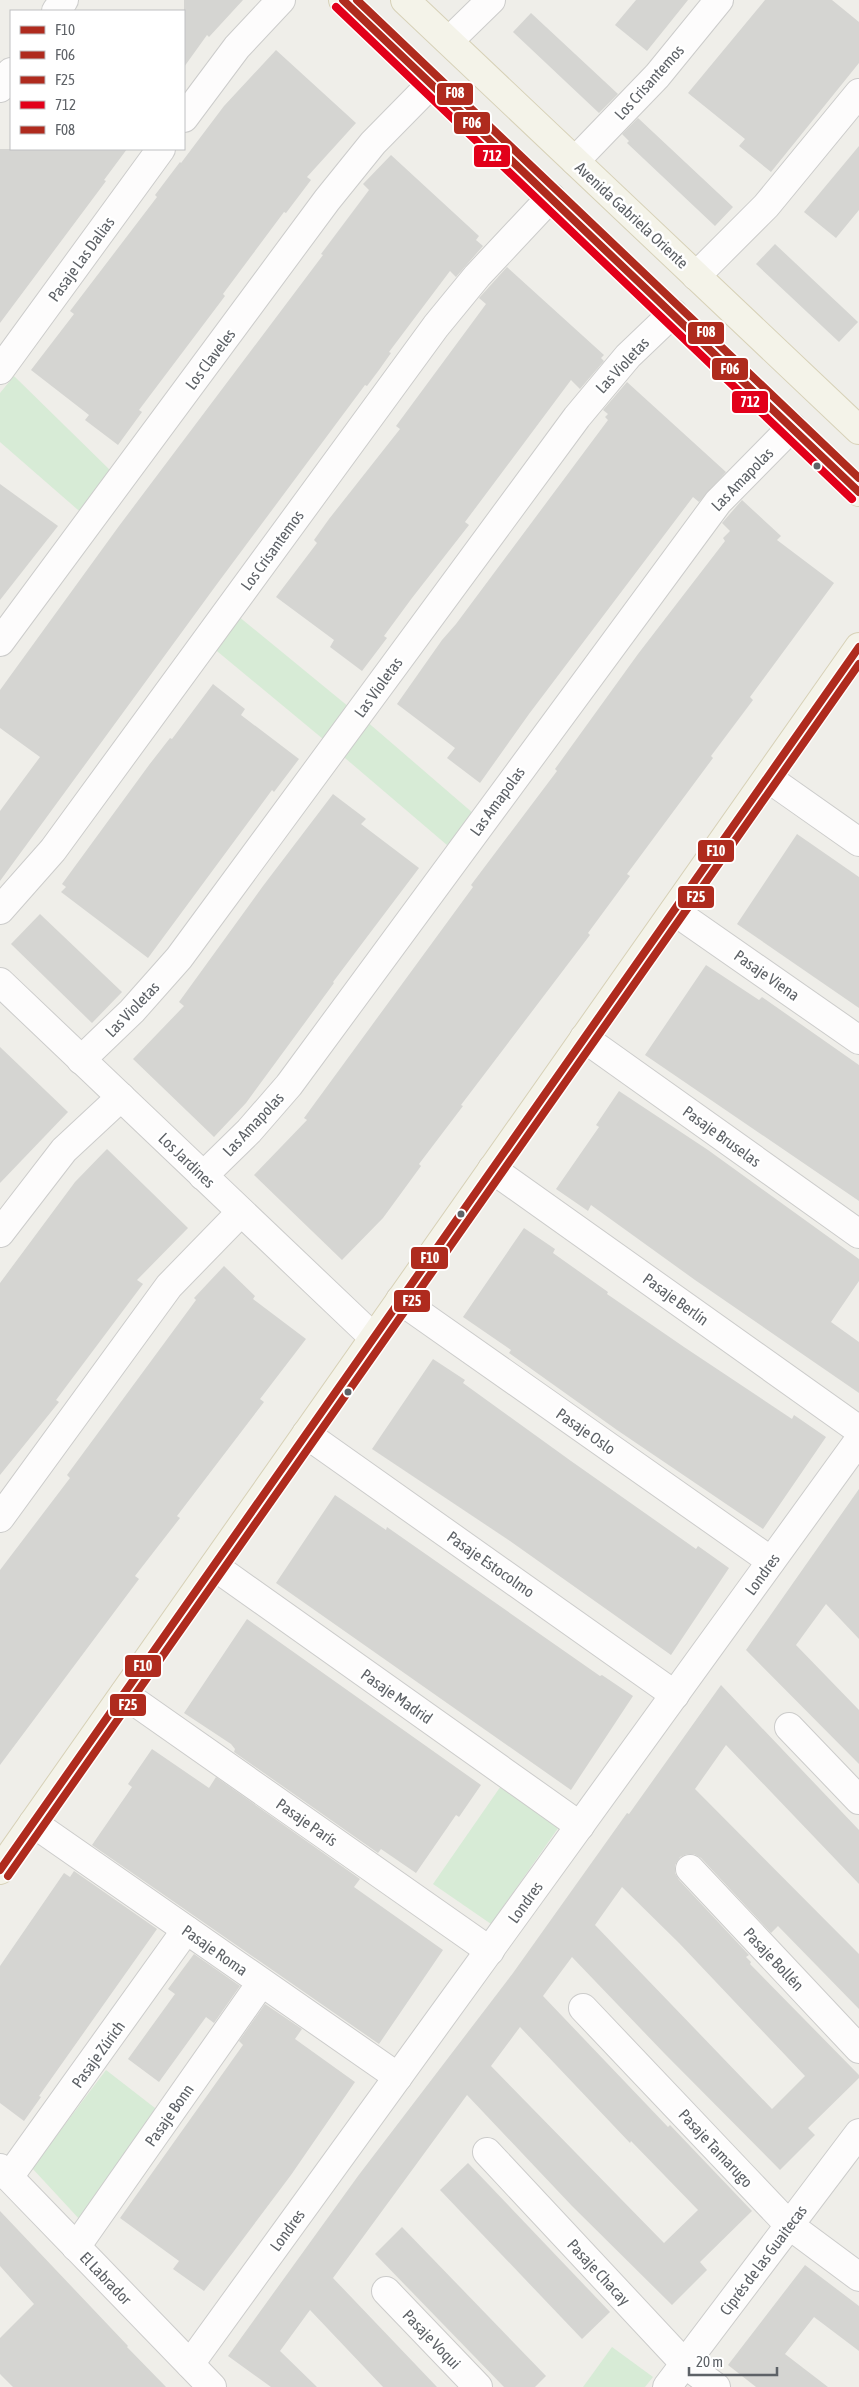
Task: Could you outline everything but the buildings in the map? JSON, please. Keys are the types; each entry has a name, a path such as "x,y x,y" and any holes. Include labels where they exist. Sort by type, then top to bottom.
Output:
{"main road":[{"path":"343,0 859,492"},
{"name":"Avenida Gabriela Oriente","path":"405,0 859,430"},
{"path":"0,1870 859,647"}],"street":[{"path":"185,117 237,47 281,0"},
{"path":"449,41 491,0"},
{"name":"Los Crisantemos","path":"575,161 657,76 719,0"},
{"path":"0,88 10,73"},
{"name":"Los Claveles","path":"0,642 327,200 374,143 431,84"},
{"path":"696,276 766,206 859,94"},
{"name":"Pasaje Las Dalias","path":"0,370 160,150"},
{"name":"Los Crisantemos","path":"0,910 53,850 436,326 477,276 551,198"},
{"name":"Las Violetas","path":"81,1060 132,1011 179,958 577,417 628,356 673,313"},
{"name":"Las Amapolas","path":"203,1176 249,1131 289,1085 700,525 724,496 792,427"},
{"path":"768,778 859,842"},
{"name":"Pasaje Viena","path":"674,911 859,1040"},
{"name":"Los Jardines","path":"0,982 374,1338"},
{"name":"Pasaje Bruselas","path":"584,1038 859,1234"},
{"path":"0,1234 64,1150 121,1097"},
{"name":"Pasaje Berlín","path":"492,1169 859,1430"},
{"path":"0,1518 169,1286 241,1212"},
{"name":"Pasaje Oslo","path":"400,1300 772,1561"},
{"name":"Pasaje Estocolmo","path":"306,1434 674,1695"},
{"name":"Londres","path":"190,2364 859,1440"},
{"name":"Pasaje Madrid","path":"214,1566 580,1826"},
{"name":"Pasaje París","path":"124,1694 490,1951"},
{"path":"789,1727 859,1800"},
{"name":"Pasaje Roma","path":"33,1823 398,2078"},
{"name":"Pasaje Bollén","path":"690,1869 859,2049"},
{"name":"Pasaje Zúrich","path":"4,2173 186,1930"},
{"name":"Pasaje Bonn","path":"76,2247 262,1982"},
{"name":"Pasaje Tamarugo","path":"584,2008 789,2225 859,2277"},
{"name":"Ciprés de las Guaitecas","path":"668,2387 859,2133"},
{"name":"Pasaje Chacay","path":"487,2152 684,2364 716,2387"},
{"name":"El Labrador","path":"4,2173 212,2387"},
{"name":"Pasaje Voqui","path":"386,2291 478,2387"}],"green space":[{"path":"14,376 114,474 85,516 0,442 0,393"},
{"path":"238,616 349,707 323,739 212,647"},
{"path":"365,720 474,814 447,845 338,752"},
{"path":"503,1783 561,1824 491,1924 433,1884"},
{"path":"106,2070 164,2115 82,2222 32,2168"},
{"path":"612,2347 653,2377 645,2387 583,2387"}],"transit line":[{"name":"F06","path":"343,0 859,492"},
{"name":"F08","path":"357,0 859,478"},
{"name":"712","path":"336,7 852,499"},
{"name":"F10","path":"0,1870 859,647"},
{"name":"F25","path":"8,1876 859,664"}]}
